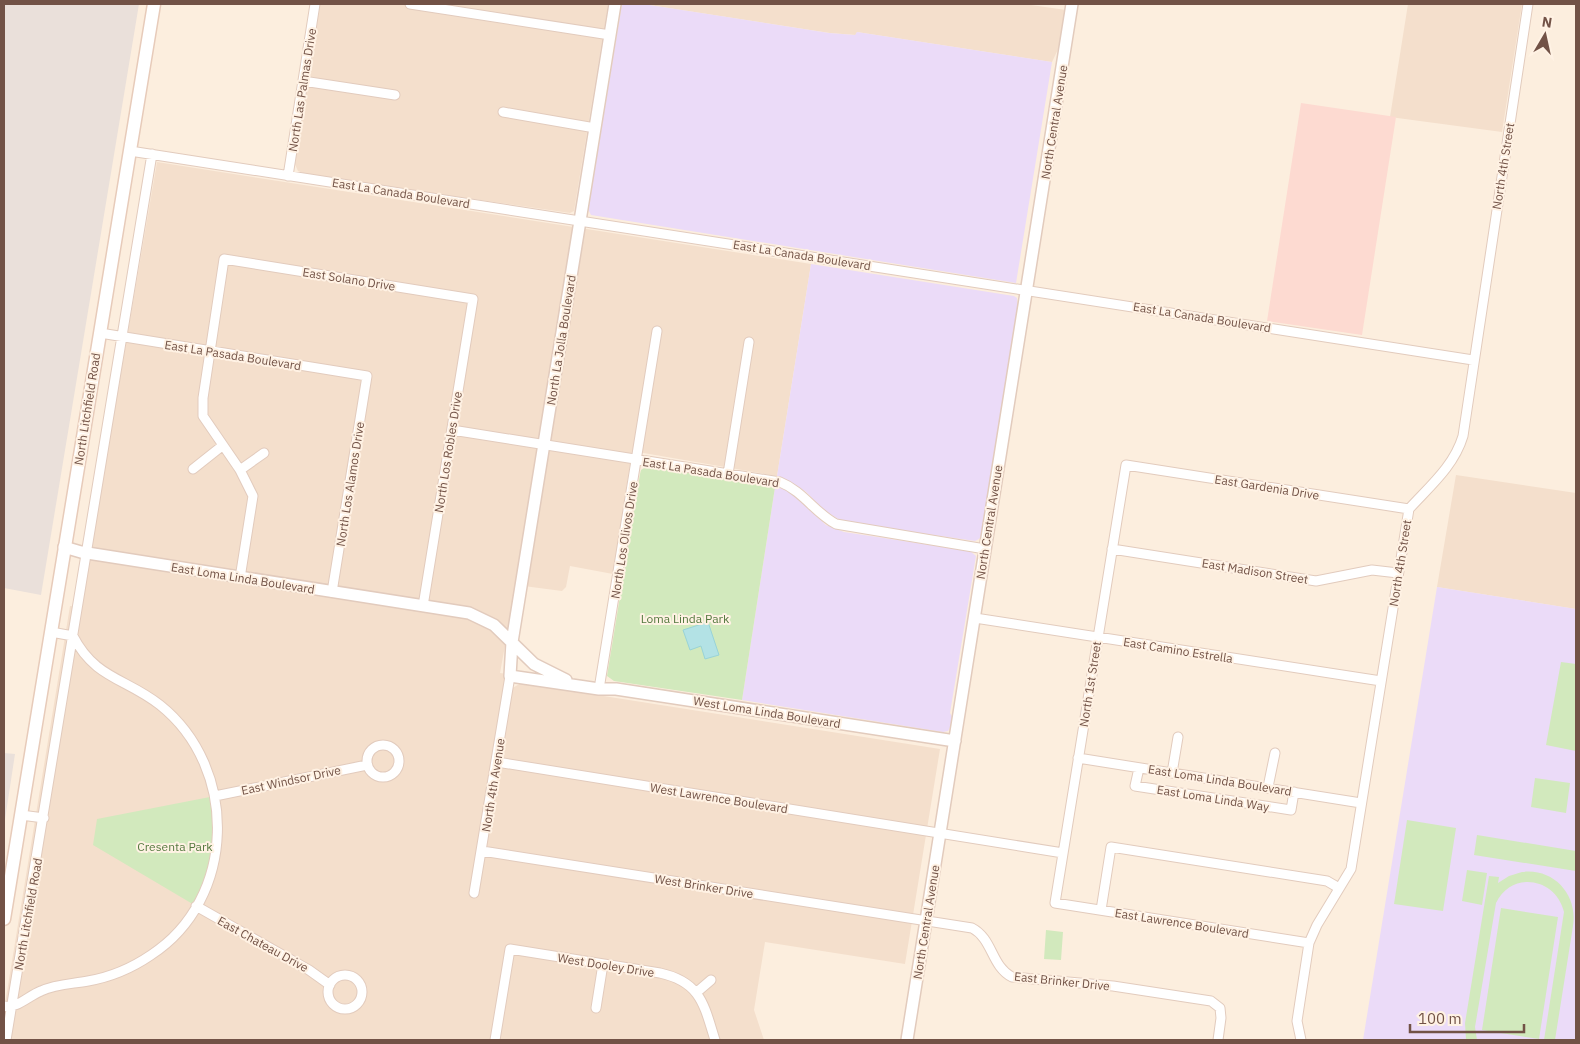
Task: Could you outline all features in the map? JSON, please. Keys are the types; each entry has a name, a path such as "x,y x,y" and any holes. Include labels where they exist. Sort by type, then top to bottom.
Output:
{"main road":[{"name":"North Litchfield Road","path":"4,919 9,855 21,815 154,4"}],"street":[{"name":"North Las Palmas Drive","path":"288,176 315,4"},
{"path":"410,4 610,35"},
{"name":"North La Jolla Boulevard","path":"510,676 512,642 615,4"},
{"name":"North Central Avenue","path":"907,1040 1072,4"},
{"name":"North 4th Street","path":"1302,1040 1297,1021 1309,943 1351,869 1408,508 1458,453 1463,436 1528,4"},
{"path":"303,81 395,95"},
{"path":"503,112 595,128"},
{"name":"East La Canada Boulevard","path":"130,151 1473,360"},
{"name":"North Litchfield Road","path":"6,1040 8,1007 44,818 152,154"},
{"name":"East Solano Drive","path":"210,351 224,259 473,299"},
{"name":"North Los Robles Drive","path":"423,606 473,299"},
{"name":"North Los Olivos Drive","path":"599,689 657,331"},
{"name":"East La Pasada Boulevard","path":"100,333 367,376"},
{"path":"728,474 749,342"},
{"path":"210,351 203,398 203,416 240,470 253,496 240,578"},
{"name":"North Los Alamos Drive","path":"332,592 367,376"},
{"name":"East La Pasada Boulevard","path":"452,430 788,485 799,493 825,519 836,524 985,549"},
{"path":"194,470 222,446"},
{"path":"240,470 264,453"},
{"name":"East Gardenia Drive","path":"1126,465 1408,508"},
{"name":"North 1st Street","path":"1054,903 1126,465"},
{"name":"East Loma Linda Boulevard","path":"64,547 87,553 423,606"},
{"name":"East Madison Street","path":"1112,549 1316,581 1372,570 1398,573"},
{"name":"West Loma Linda Boulevard","path":"423,606 476,616 494,625 541,668 579,686"},
{"name":"East Camino Estrella","path":"974,618 1381,681"},
{"path":"8,1007 54,986 104,977 137,964 161,949 172,938 196,906 210,877 216,853 218,828 215,796 198,749 160,705 100,670 88,660 73,636 51,632"},
{"name":"West Loma Linda Boulevard","path":"510,676 599,689 616,689 955,741"},
{"name":"North 4th Avenue","path":"474,893 510,676"},
{"path":"1172,773 1178,738"},
{"path":"1268,788 1275,753"},
{"name":"East Loma Linda Boulevard","path":"1078,758 1361,803"},
{"name":"West Lawrence Boulevard","path":"497,762 940,834"},
{"name":"East Windsor Drive","path":"215,796 367,765"},
{"name":"East Loma Linda Way","path":"1139,768 1136,786 1292,810 1294,792"},
{"path":"21,815 44,818"},
{"path":"940,834 1063,853"},
{"path":"1101,910 1112,847 1327,881 1339,888"},
{"name":"West Brinker Drive","path":"482,851 927,920"},
{"name":"East Lawrence Boulevard","path":"1054,903 1309,943"},
{"name":"East Chateau Drive","path":"196,906 309,970 330,985"},
{"name":"East Brinker Drive","path":"927,920 969,927 978,931 986,940 1000,969 1012,978 1113,986 1211,1001 1220,1008 1221,1018 1218,1040"},
{"name":"West Dooley Drive","path":"495,1040 510,949 670,976 687,984 697,992"},
{"path":"596,1008 603,964"},
{"path":"711,980 697,992 704,1005 715,1040"}],"shaded area":[{"path":"4,4 139,4 41,595 4,588"},
{"path":"320,4 608,4 574,211 570,213 308,175 298,171 294,162"},
{"path":"622,4 643,4 829,33 855,35 857,32 1052,62 1016,283 591,215 588,209"},
{"path":"643,4 1024,4 1066,10 1061,43 1052,62 857,32 856,35 830,33"},
{"path":"1408,4 1522,4 1502,132 1390,117"},
{"path":"1301,103 1396,117 1362,335 1267,321"},
{"path":"157,162 811,264 777,476 632,451 613,574 570,566 566,587 562,591 516,585 500,673 508,674 472,896 476,897 511,689 521,683 940,749 905,964 765,942 754,1010 764,1040 4,1040 4,1010 70,606 81,607"},
{"path":"811,264 1017,298 1018,310 982,535 979,539 975,541 858,524 838,519 824,510 805,491 777,476"},
{"path":"1456,475 1576,493 1576,609 1437,587"},
{"path":"775,487 785,489 795,496 826,525 844,532 970,551 976,556 950,713 954,720 948,731 943,732 742,700"},
{"path":"1437,587 1576,609 1576,1040 1363,1040"},
{"path":"4,753 15,754 4,826"}],"green space":[{"name":"Loma Linda Park","path":"647,466 775,487 742,700 614,681 607,676 640,474 641,470"},
{"path":"1561,662 1576,664 1576,751 1546,745"},
{"path":"1535,778 1570,783 1566,813 1531,807"},
{"name":"Cresenta Park","path":"215,796 217,845 196,906 93,845 97,819"},
{"path":"1407,820 1456,828 1443,911 1394,904"},
{"path":"1477,835 1576,851 1576,871 1474,855"},
{"path":"1467,870 1487,873 1482,905 1462,901"},
{"path":"1522,872 1544,874 1554,879 1567,894 1572,904 1573,926 1555,1040 1544,1040 1564,912 1559,900 1552,892 1533,882 1522,882 1512,886 1503,893 1496,903 1475,1027 1477,1040 1466,1040 1465,1023 1489,876 1499,877 1498,883 1509,876"},
{"path":"1501,908 1558,917 1539,1039 1482,1030"},
{"path":"1046,930 1063,932 1061,960 1044,959"}],"water":[{"path":"708,622 719,655 705,659 701,646 690,650 683,630"}]}
